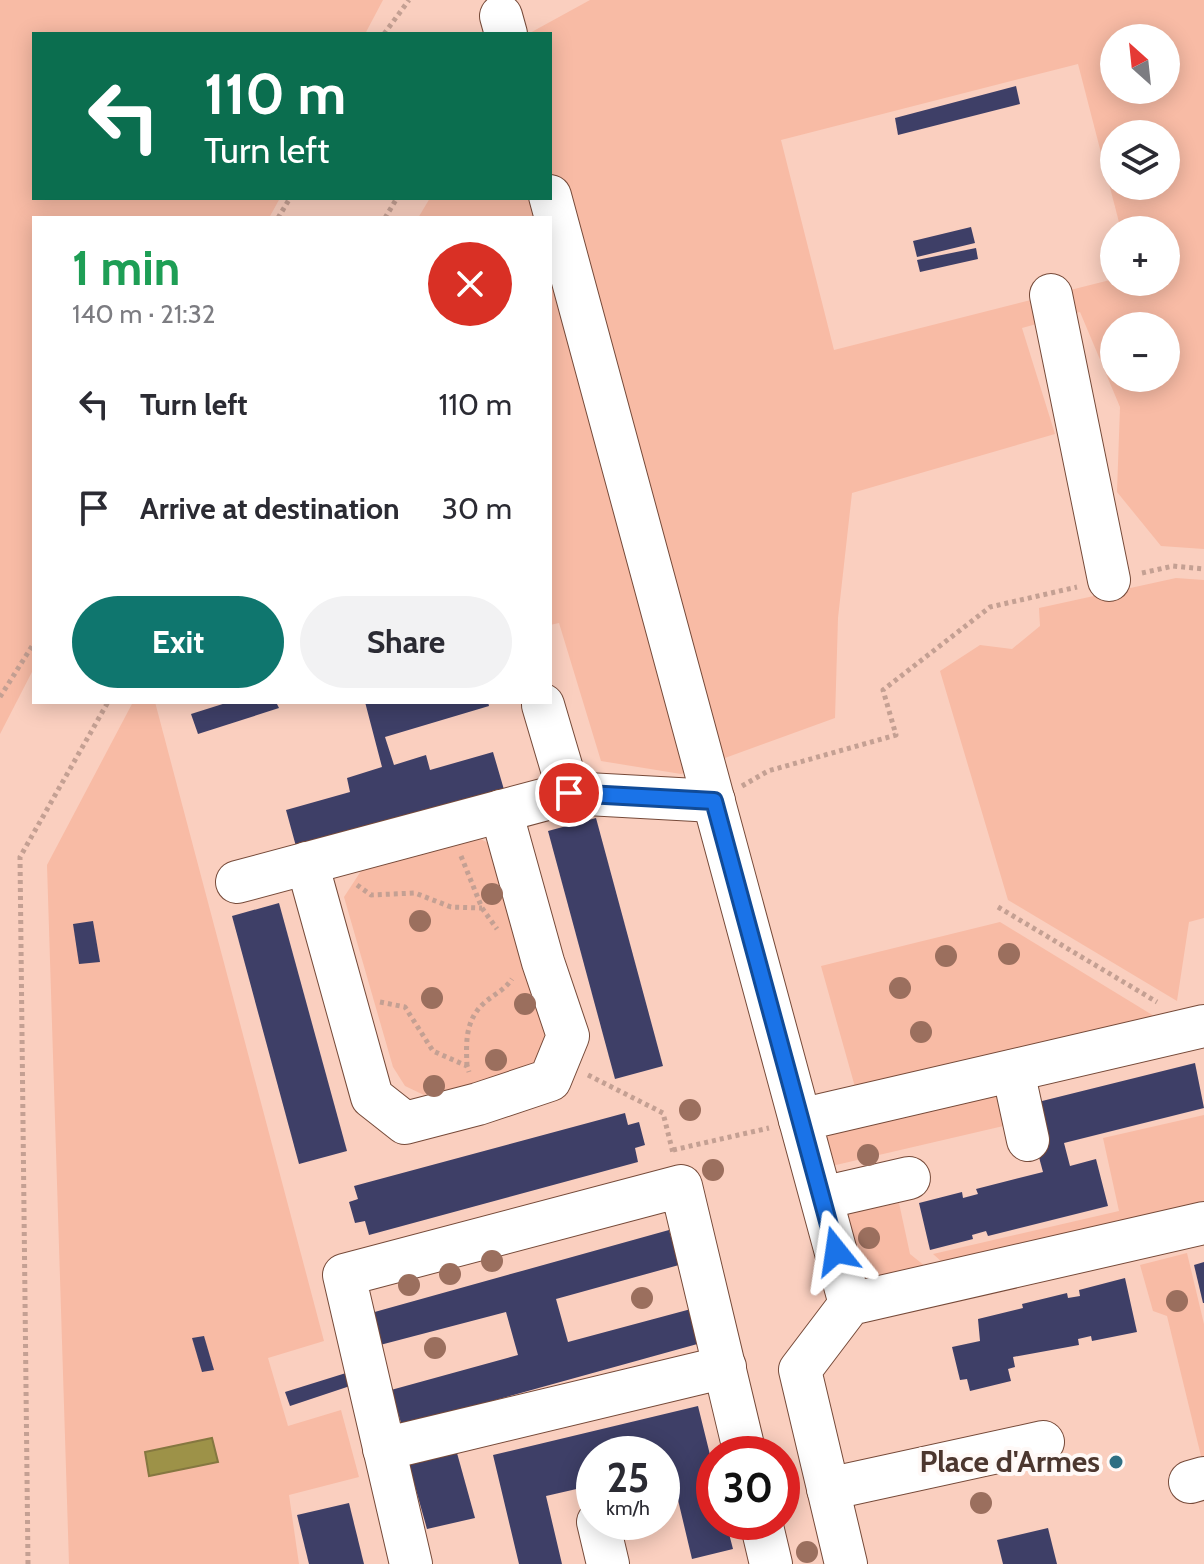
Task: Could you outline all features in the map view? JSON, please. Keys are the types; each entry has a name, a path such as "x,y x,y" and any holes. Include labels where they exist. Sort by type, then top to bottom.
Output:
{"street":[{"path":"551,200 850,1304"},
{"path":"1051,295 1109,580"},
{"path":"543,705 569,793"},
{"path":"237,882 569,793 714,801"},
{"path":"321,859 347,1008 372,1097 405,1123 472,1085 550,1080 568,1036 543,962 501,811"},
{"path":"800,1120 1202,1027"},
{"path":"1013,1071 1028,1140"},
{"path":"411,1564 344,1275 677,1168 741,1436"},
{"path":"822,1198 909,1178"},
{"path":"846,1564 800,1370 850,1304 1204,1223"},
{"path":"384,1449 725,1367"},
{"path":"828,1489 1043,1442"},
{"path":"602,1540 608,1564"},
{"path":"765,1540 771,1564"}],"path":[{"path":"385,32 409,0"},
{"path":"714,801 768,771 896,735 883,690 990,607 1173,566 1204,569"},
{"path":"0,697 32,646"},
{"path":"28,1564 20,857 107,704"},
{"path":"449,825 482,908 498,931"},
{"path":"321,859 371,895 415,893 451,907 482,908"},
{"path":"998,907 1202,1027"},
{"path":"472,1085 465,1038 481,1006 506,988 522,966 543,962"},
{"path":"347,1008 374,1001 405,1007 433,1051 472,1085"},
{"path":"558,1061 663,1113 677,1168 800,1120"}],"shaded area":[{"path":"0,0 383,0 366,32 32,32 32,200 279,200 270,216 32,216 32,672 0,734"},
{"path":"590,0 1204,0 1204,549 1161,546 1117,492 1120,407 1114,392 1180,392 1180,312 1100,312 1100,360 1080,312 1022,328 1055,434 852,493 838,618 835,718 681,774 601,761 559,623 552,625 552,216 419,216 429,200 552,200 552,32 532,32","holes":["1078,64 1100,149 1100,120 1180,120 1180,200 1113,200 1117,216 1180,216 1180,296 1100,296 1100,283 834,350 781,140"]},
{"path":"1176,578 1204,580 1204,918 1189,922 1177,1001 1008,900 940,671 980,645 1012,649 1040,626 1039,608"},
{"path":"132,704 156,704 324,1341 268,1358 288,1426 341,1410 359,1477 289,1495 299,1564 69,1564 47,865"},
{"path":"481,839 495,847 549,1035 544,1056 522,1072 424,1095 405,1086 393,1067 344,897 361,871"},
{"path":"1000,922 1154,1016 855,1087 821,966"},
{"path":"1004,1086 1012,1124 823,1168 815,1130"},
{"path":"1204,1115 1204,1212 951,1270 933,1254 1119,1211 1103,1138"},
{"path":"899,1203 910,1254 936,1275 856,1292 836,1216"},
{"path":"1187,1253 1204,1324 1204,1458 1167,1316 1153,1311 1140,1265"},
{"path":"212,1438 218,1462 149,1476 145,1452"}],"building":[{"path":"1016,86 1020,104 898,135 895,118"},
{"path":"971,227 975,243 917,257 913,241"},
{"path":"976,248 978,259 920,272 917,260"},
{"path":"223,704 277,704 279,708 198,734 191,714"},
{"path":"366,704 488,704 385,737 394,765 426,755 430,770 493,752 505,793 297,850 286,810 350,792 347,778 382,767"},
{"path":"596,818 663,1066 615,1079 548,831"},
{"path":"279,903 347,1151 299,1164 232,916"},
{"path":"93,921 100,962 79,964 73,924"},
{"path":"1195,1063 1204,1108 1064,1143 1070,1166 1096,1159 1108,1206 988,1236 986,1231 972,1235 973,1239 930,1250 919,1203 962,1192 963,1198 978,1194 976,1189 1043,1172 1037,1150 1034,1103"},
{"path":"625,1113 628,1125 639,1122 645,1145 635,1148 638,1162 369,1235 365,1221 355,1223 349,1202 358,1199 354,1186"},
{"path":"669,1230 679,1265 556,1299 568,1342 691,1309 701,1343 402,1426 391,1390 518,1355 506,1312 380,1345 371,1313"},
{"path":"1204,1262 1204,1303 1203,1303 1194,1265"},
{"path":"1125,1278 1137,1332 1092,1341 1091,1336 1078,1339 1079,1345 1013,1357 1015,1367 1008,1369 1011,1381 970,1391 967,1379 960,1380 952,1347 980,1341 978,1319 1067,1293 1068,1298 1080,1296 1079,1290"},
{"path":"204,1336 214,1370 202,1372 192,1338"},
{"path":"346,1373 350,1386 290,1406 285,1392"},
{"path":"698,1406 705,1436 696,1436 696,1540 731,1540 733,1549 692,1559 680,1508 680,1436 576,1436 576,1489 546,1496 562,1564 519,1564 493,1455"},
{"path":"457,1453 475,1518 427,1529 409,1465"},
{"path":"349,1503 364,1564 309,1564 297,1515"},
{"path":"1048,1528 1057,1564 1003,1564 997,1540"}],"place":[{"name":"Place d'Armes","path":"1116,1462"}],"route":[{"path":"569,793 714,801 836,1251"}]}
